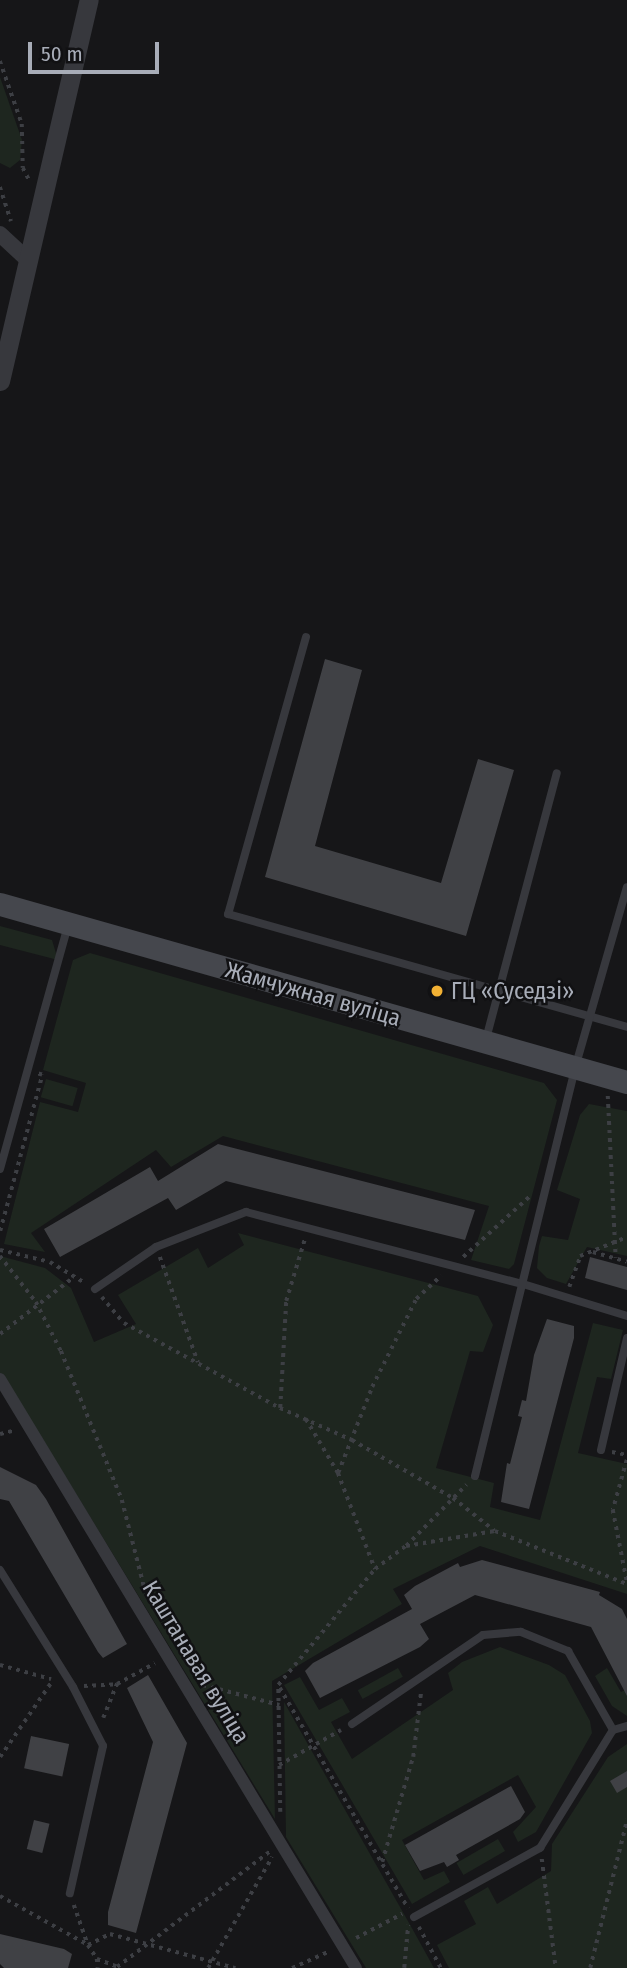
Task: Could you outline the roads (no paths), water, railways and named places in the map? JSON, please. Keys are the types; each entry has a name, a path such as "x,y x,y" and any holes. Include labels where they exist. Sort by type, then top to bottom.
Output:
{"main road":[{"name":"Жамчужная вуліца","path":"0,904 617,1079"}],"street":[{"path":"0,381 89,0"},
{"path":"0,234 29,260"},
{"name":"Каштанавая вуліца","path":"0,1379 356,1968"}],"lane":[{"path":"306,637 228,914 627,1027"},
{"path":"485,1042 557,773"},
{"path":"475,1476 576,1068 627,887"},
{"path":"0,1169 68,925"},
{"path":"95,1289 156,1247 246,1212 523,1284 627,1316"},
{"path":"601,1450 627,1338"},
{"path":"0,1570 73,1687 103,1746 70,1893"},
{"path":"352,1724 483,1635 521,1632 568,1651 613,1730"},
{"path":"412,1913 540,1848 613,1730 627,1726"}],"place":[{"name":"ГЦ «Суседзі»","path":"437,991"}]}
